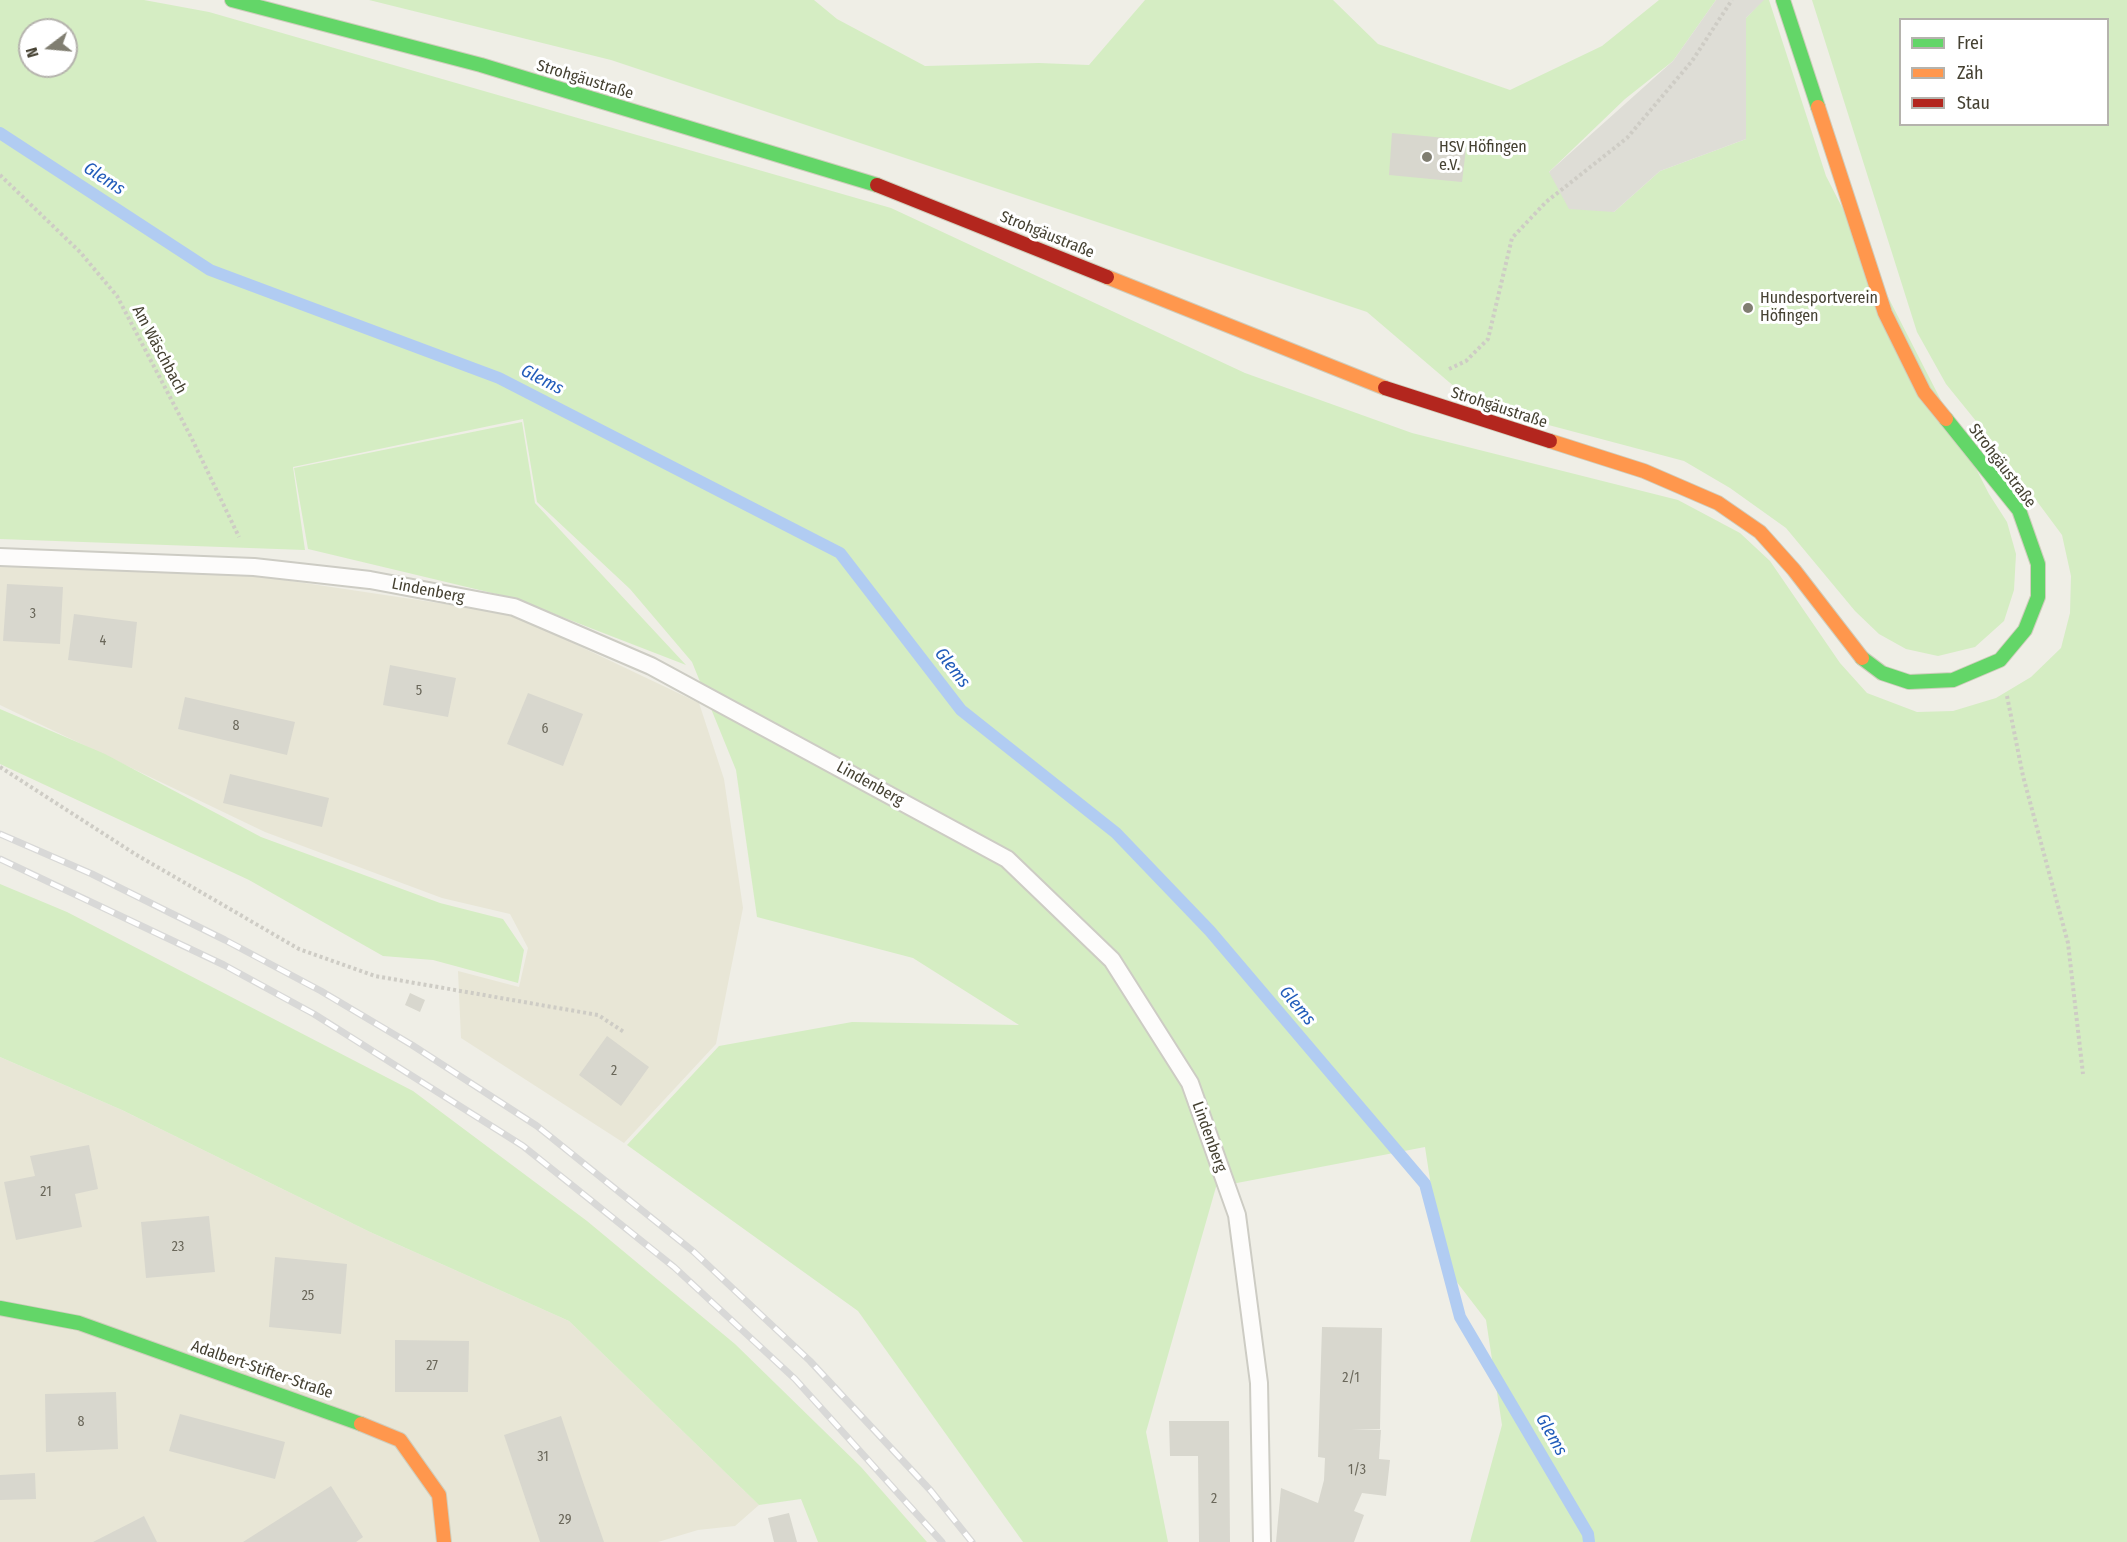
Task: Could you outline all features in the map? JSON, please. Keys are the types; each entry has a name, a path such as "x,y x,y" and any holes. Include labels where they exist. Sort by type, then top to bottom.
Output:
{"main road":[{"name":"Strohgäustraße","path":"232,0 481,65 891,189 1358,379 1644,471 1718,503 1760,532 1794,570 1857,654 1882,673 1909,682 1953,680 2000,660 2025,630 2037,597 2038,564 2031,538 2019,510 1924,392 1885,313 1783,0"},
{"name":"Adalbert-Stifter-Straße","path":"0,1308 79,1323 325,1409 400,1440 439,1495 444,1542"}],"lane":[{"name":"Lindenberg","path":"0,557 254,567 370,580 514,607 651,666 1007,859 1112,960 1190,1083 1237,1215 1259,1383 1262,1542"}],"path":[{"path":"1440,373 1466,360 1488,339 1512,238 1546,202 1627,138 1692,61 1732,0"},
{"name":"Am Wäschbach","path":"0,175 80,252 117,296 192,439 254,567"},
{"path":"2000,660 2023,776 2068,944 2083,1074"},
{"path":"0,767 135,854 299,949 375,976 598,1015 624,1032"}],"shaded area":[{"path":"1716,0 1764,0 1746,18 1746,139 1660,171 1614,212 1569,209 1549,172 1673,61"},
{"path":"0,561 251,575 512,614 699,703 724,779 743,908 716,1044 624,1143 461,1038 458,971 519,987 528,948 510,914 442,898 265,832 0,705"},
{"path":"0,1057 122,1110 370,1232 569,1321 759,1505 735,1526 698,1530 658,1542 0,1542"}],"green space":[{"path":"0,0 144,0 209,12 891,208 1245,373 1412,433 1678,500 1740,533 1770,561 1840,663 1867,693 1917,712 1953,711 1996,698 2031,677 2061,648 2070,613 2071,576 2062,535 1993,442 1946,384 1917,332 1812,0 2127,0 2127,1542 1470,1542 1502,1425 1486,1320 1443,1264 1425,1147 1216,1187 1146,1432 1168,1542 1023,1542 858,1311 627,1145 719,1046 852,1022 1019,1025 913,958 757,917 736,770 692,662 630,589 537,502 523,419 293,467 305,550 0,539"},
{"path":"369,0 814,0 837,19 925,66 1039,63 1089,65 1145,0 1333,0 1378,44 1510,90 1602,46 1659,0 1716,0 1673,61 1625,99 1549,172 1614,212 1660,171 1746,139 1746,18 1763,0 1769,0 1826,176 1989,494 2007,522 2016,554 2014,590 2004,621 1975,647 1938,656 1906,649 1879,634 1855,611 1786,528 1730,488 1684,461 1477,406 1367,312 611,60"},
{"path":"522,422 535,503 686,665 513,598 308,549 294,468"},
{"path":"0,709 105,754 261,837 440,903 503,919 524,950 518,983 433,960 383,956 249,880 0,764"},
{"path":"0,884 67,912 413,1091 587,1221 735,1344 861,1467 927,1542 818,1542 801,1499 759,1505 569,1321 370,1232 122,1110 0,1057"}],"building":[{"name":"HSV Höfingen e.V.","path":"1392,133 1467,140 1462,182 1389,175"},
{"path":"7,584 63,587 60,644 3,641"},
{"path":"74,614 137,622 132,668 68,660"},
{"path":"390,665 456,678 448,717 383,705"},
{"path":"528,693 583,714 563,766 507,744"},
{"path":"185,697 295,722 287,755 178,729"},
{"path":"230,774 329,798 322,827 223,803"},
{"path":"410,993 425,1000 420,1012 405,1005"},
{"path":"607,1036 649,1067 621,1106 579,1075"},
{"path":"89,1145 98,1189 75,1194 82,1227 16,1240 4,1182 35,1176 30,1156"},
{"path":"209,1216 215,1272 146,1278 141,1222"},
{"path":"275,1257 347,1264 341,1334 269,1327"},
{"path":"1322,1327 1382,1328 1380,1429 1351,1429 1381,1430 1379,1459 1390,1460 1386,1496 1362,1493 1354,1511 1364,1515 1354,1542 1276,1542 1281,1488 1318,1503 1324,1480 1325,1458 1318,1457"},
{"path":"395,1340 469,1341 468,1392 395,1392"},
{"path":"116,1392 118,1449 46,1452 45,1394"},
{"path":"180,1414 285,1442 275,1479 169,1451"},
{"path":"561,1416 604,1542 540,1542 504,1435"},
{"path":"1169,1421 1229,1421 1230,1542 1199,1542 1198,1456 1170,1456"},
{"path":"35,1473 36,1499 0,1500 0,1475"},
{"path":"331,1486 363,1537 356,1542 243,1542"},
{"path":"789,1513 797,1542 774,1542 768,1518"},
{"path":"144,1516 157,1542 93,1542"}],"waterway":[{"name":"Glems","path":"0,133 210,270 499,378 840,553 961,710 1116,833 1210,931 1425,1184 1460,1317 1588,1534 1589,1542"}],"railway":[{"path":"0,834 92,874 321,991 412,1045 537,1126 694,1252 810,1361 931,1491 972,1542"},
{"path":"0,859 224,965 314,1014 523,1146 674,1267 795,1379 942,1542"}],"traffic: fast":[{"path":"232,0 481,65 877,185"},
{"path":"1783,0 1818,107"},
{"path":"1862,658 1882,673 1909,682 1953,680 2000,660 2025,630 2038,597 2038,564 2019,510 1946,419"},
{"path":"0,1308 79,1323 361,1424"}],"traffic: slow":[{"path":"1818,107 1885,313 1924,392 1946,419"},
{"path":"1107,277 1385,388"},
{"path":"1550,441 1644,471 1718,503 1760,532 1794,570 1862,658"},
{"path":"361,1424 400,1440 439,1495 444,1542"}],"traffic: jam":[{"path":"877,185 1107,277"},
{"path":"1385,388 1550,441"}],"place":[{"name":"HSV Höfingen e.V.","path":"1427,157"},
{"name":"Hundesportverein Höfingen","path":"1748,308"}]}
